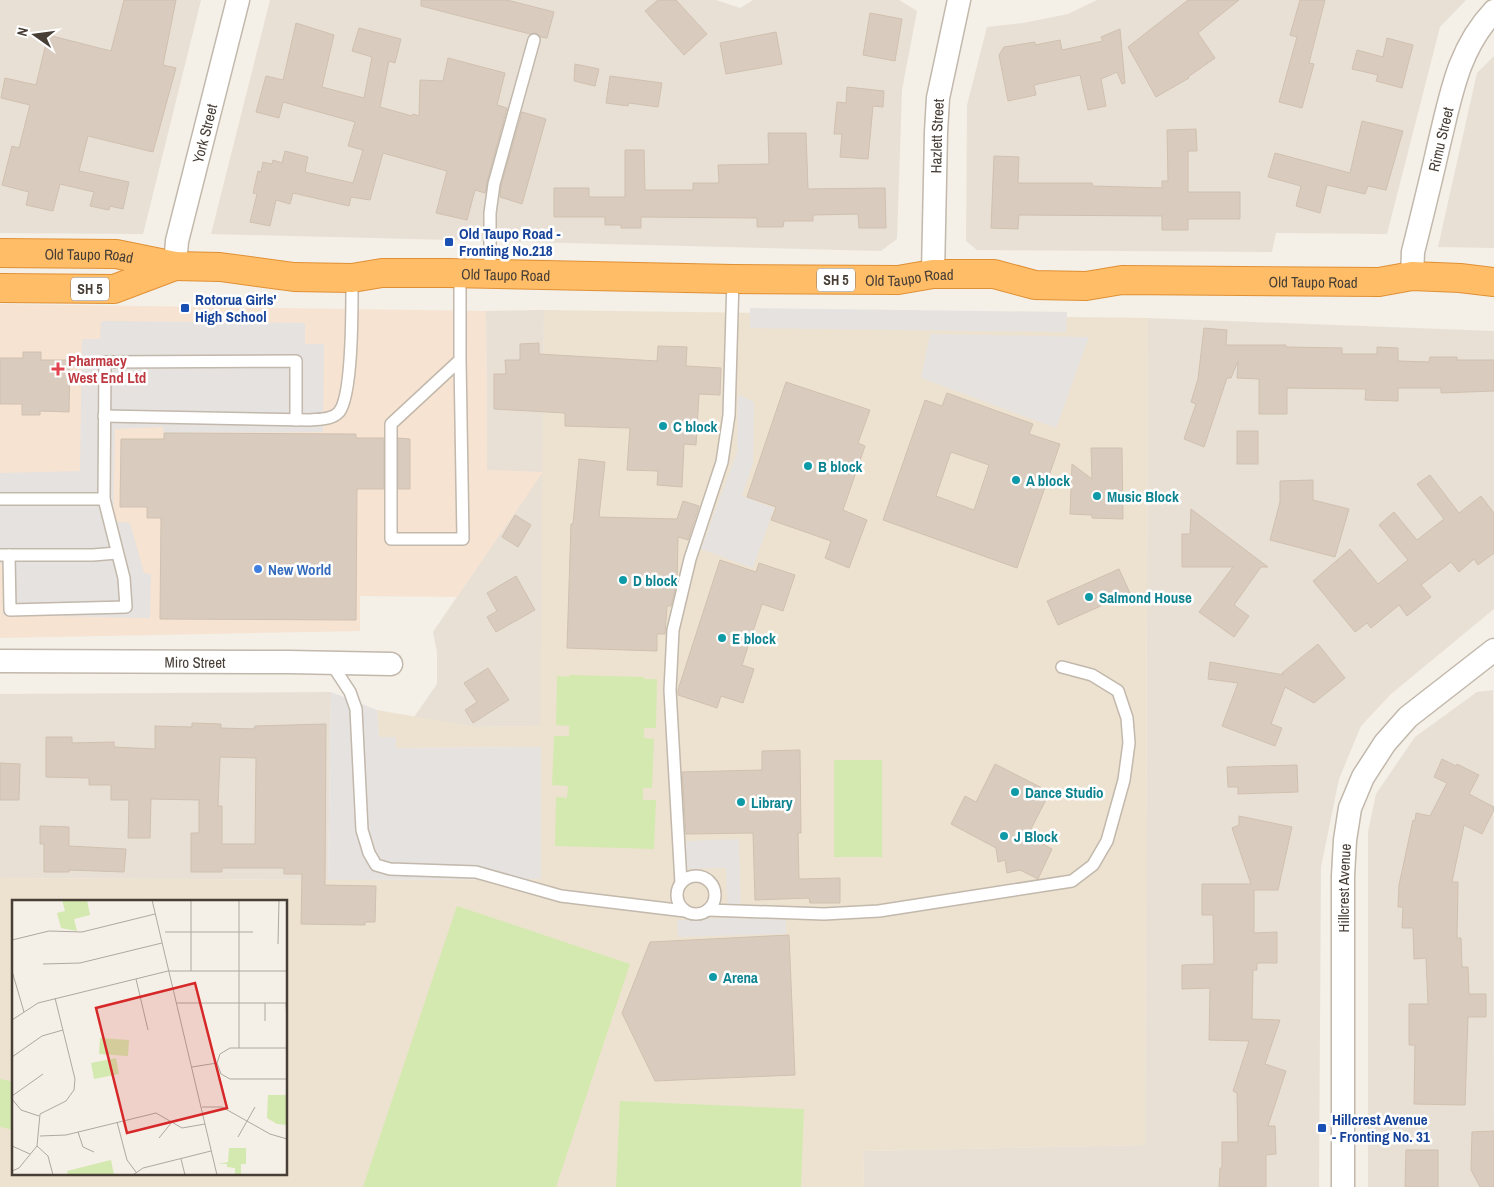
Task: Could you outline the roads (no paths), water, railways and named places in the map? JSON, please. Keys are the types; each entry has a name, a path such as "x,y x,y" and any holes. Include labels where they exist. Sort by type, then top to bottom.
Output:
{"highway":[{"name":"Old Taupo Road","path":"0,253 116,254 175,266 220,267 294,277 352,278 382,273 460,273 733,279 898,280 933,274 994,274 1035,285 1086,286 1122,280 1380,282 1412,276 1460,278 1494,282"},
{"name":"Old Taupo Road","path":"0,288 114,289 175,266"}],"street":[{"name":"York Street","path":"175,266 177,241 238,0"},
{"name":"Hazlett Street","path":"933,274 938,98 959,0"},
{"name":"Rimu Street","path":"1412,276 1413,252 1456,77 1468,45 1484,21 1494,11"},
{"name":"Hillcrest Avenue","path":"1342,1187 1343,876 1345,840 1350,808 1363,777 1385,743 1408,717 1494,650"},
{"name":"Miro Street","path":"0,661 330,662 391,664"}],"lane":[{"path":"490,274 490,213 494,184 534,40"},
{"path":"460,273 464,540 391,539 391,424 460,360"},
{"path":"104,416 296,420 327,418 338,414 344,402 352,323 352,278"},
{"path":"681,883 670,690 673,630 690,559 722,462 729,416 733,279"},
{"path":"117,552 93,555 5,555 10,610 126,607 124,578 104,499 105,362 296,361 296,420"},
{"path":"0,499 104,499"},
{"path":"330,662 350,692 356,708 362,830 369,854 376,865 390,869 476,872 561,896 685,911 696,915 708,910 824,914 879,911 1072,881 1093,865 1107,841 1124,780 1129,743 1127,718 1118,691 1092,675 1062,666"},
{"path":"685,911 677,901 678,888 681,883 692,876 705,878 710,882 715,894 715,900 708,910"}],"place":[{"name":"Old Taupo Road - Fronting No.218","path":"449,242"},
{"name":"Rotorua Girls' High School","path":"185,308"},
{"name":"Pharmacy West End Ltd","path":"58,369"},
{"name":"C block","path":"663,426"},
{"name":"B block","path":"808,466"},
{"name":"A block","path":"1016,480"},
{"name":"Music Block","path":"1097,496"},
{"name":"New World","path":"258,569"},
{"name":"D block","path":"623,580"},
{"name":"Salmond House","path":"1089,597"},
{"name":"E block","path":"722,638"},
{"name":"Dance Studio","path":"1015,792"},
{"name":"Library","path":"741,802"},
{"name":"J Block","path":"1004,836"},
{"name":"Arena","path":"713,977"},
{"name":"Hillcrest Avenue - Fronting No. 31","path":"1322,1128"}]}
